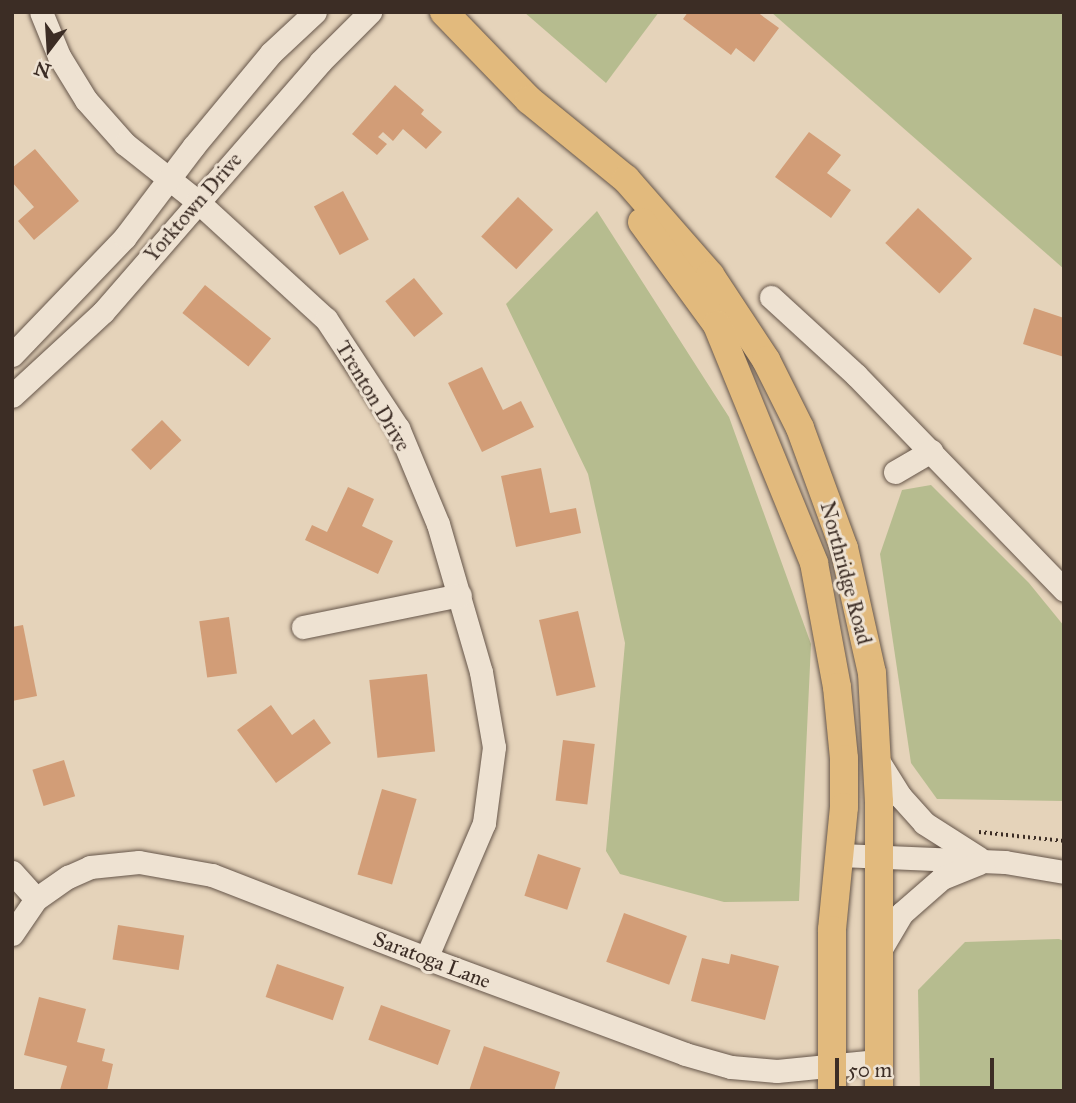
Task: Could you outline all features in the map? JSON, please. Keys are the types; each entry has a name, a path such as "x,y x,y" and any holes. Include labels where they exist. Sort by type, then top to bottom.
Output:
{"main road":[{"name":"Northridge Road","path":"444,12 489,62 577,140 673,248 717,326 814,563 840,711 844,759 840,855 832,930 832,1079"},
{"name":"Northridge Road","path":"673,248 710,275 766,360 800,428 844,548 872,673 877,759 879,1091"}],"street":[{"name":"Trenton Drive","path":"41,12 59,56 86,100 125,144 197,201 326,319 398,428 438,524 481,672 494,747 484,823 426,958"},
{"name":"Yorktown Drive","path":"12,355 125,237 169,178 271,53 315,12"},
{"name":"Yorktown Drive","path":"12,396 103,312 320,62 370,12"},
{"path":"771,298 856,375 1064,590"},
{"path":"895,471 931,451"},
{"path":"303,627 460,595"},
{"path":"877,759 900,796 924,823 948,841 985,861"},
{"path":"840,855 985,861 1064,872"},
{"path":"878,952 902,913 942,878 985,861"},
{"name":"Saratoga Lane","path":"12,934 36,899 90,867 138,862 212,874 426,958 685,1054 731,1067 832,1079 878,1061"},
{"path":"12,872 36,899"}],"path":[{"path":"977,832 1064,841"}],"green space":[{"path":"524,12 659,12 606,83"},
{"path":"771,12 1064,12 1064,269"},
{"path":"597,211 729,417 811,644 799,901 724,902 620,874 606,851 625,643 588,474 506,304"},
{"path":"931,485 1029,583 1064,626 1064,801 937,799 911,763 880,554 902,490"},
{"path":"1064,941 1064,1091 920,1091 918,990 965,942"}],"building":[{"path":"688,12 757,12 779,28 754,62 736,48 731,55 683,19"},
{"path":"395,85 424,110 421,114 442,132 426,149 403,129 393,141 383,132 378,137 387,144 377,155 352,134"},
{"path":"809,132 841,155 827,173 851,190 831,218 775,177"},
{"path":"35,149 79,201 34,240 18,221 34,207 12,182 12,168"},
{"path":"343,191 369,240 340,255 314,206"},
{"path":"518,197 553,230 516,269 481,236"},
{"path":"918,208 972,258 939,294 885,243"},
{"path":"414,278 443,314 414,337 385,301"},
{"path":"205,285 271,338 248,366 182,313"},
{"path":"1034,308 1064,318 1064,357 1023,344"},
{"path":"482,367 503,410 521,401 534,427 482,452 448,383"},
{"path":"162,420 181,440 151,470 131,450"},
{"path":"541,468 550,513 576,508 581,533 516,547 501,476"},
{"path":"348,487 374,499 362,526 393,541 378,574 305,540 312,525 327,532"},
{"path":"578,611 596,687 557,696 539,620"},
{"path":"229,617 237,673 207,678 199,621"},
{"path":"23,625 37,696 12,701 12,627"},
{"path":"427,674 435,752 377,758 369,680"},
{"path":"271,705 292,735 314,719 331,743 276,783 237,730"},
{"path":"563,740 595,744 587,804 556,801"},
{"path":"64,760 75,796 44,806 32,770"},
{"path":"382,789 417,799 392,884 357,875"},
{"path":"538,854 581,868 567,910 524,896"},
{"path":"624,913 687,936 669,985 606,962"},
{"path":"118,925 184,935 179,970 113,960"},
{"path":"731,954 779,966 765,1020 691,1001 702,958 729,964"},
{"path":"277,964 344,987 333,1020 266,997"},
{"path":"39,997 86,1009 77,1042 105,1049 102,1061 113,1064 107,1091 60,1090 67,1066 24,1055"},
{"path":"381,1005 451,1030 438,1065 368,1040"},
{"path":"484,1046 560,1072 554,1091 469,1091"}]}
